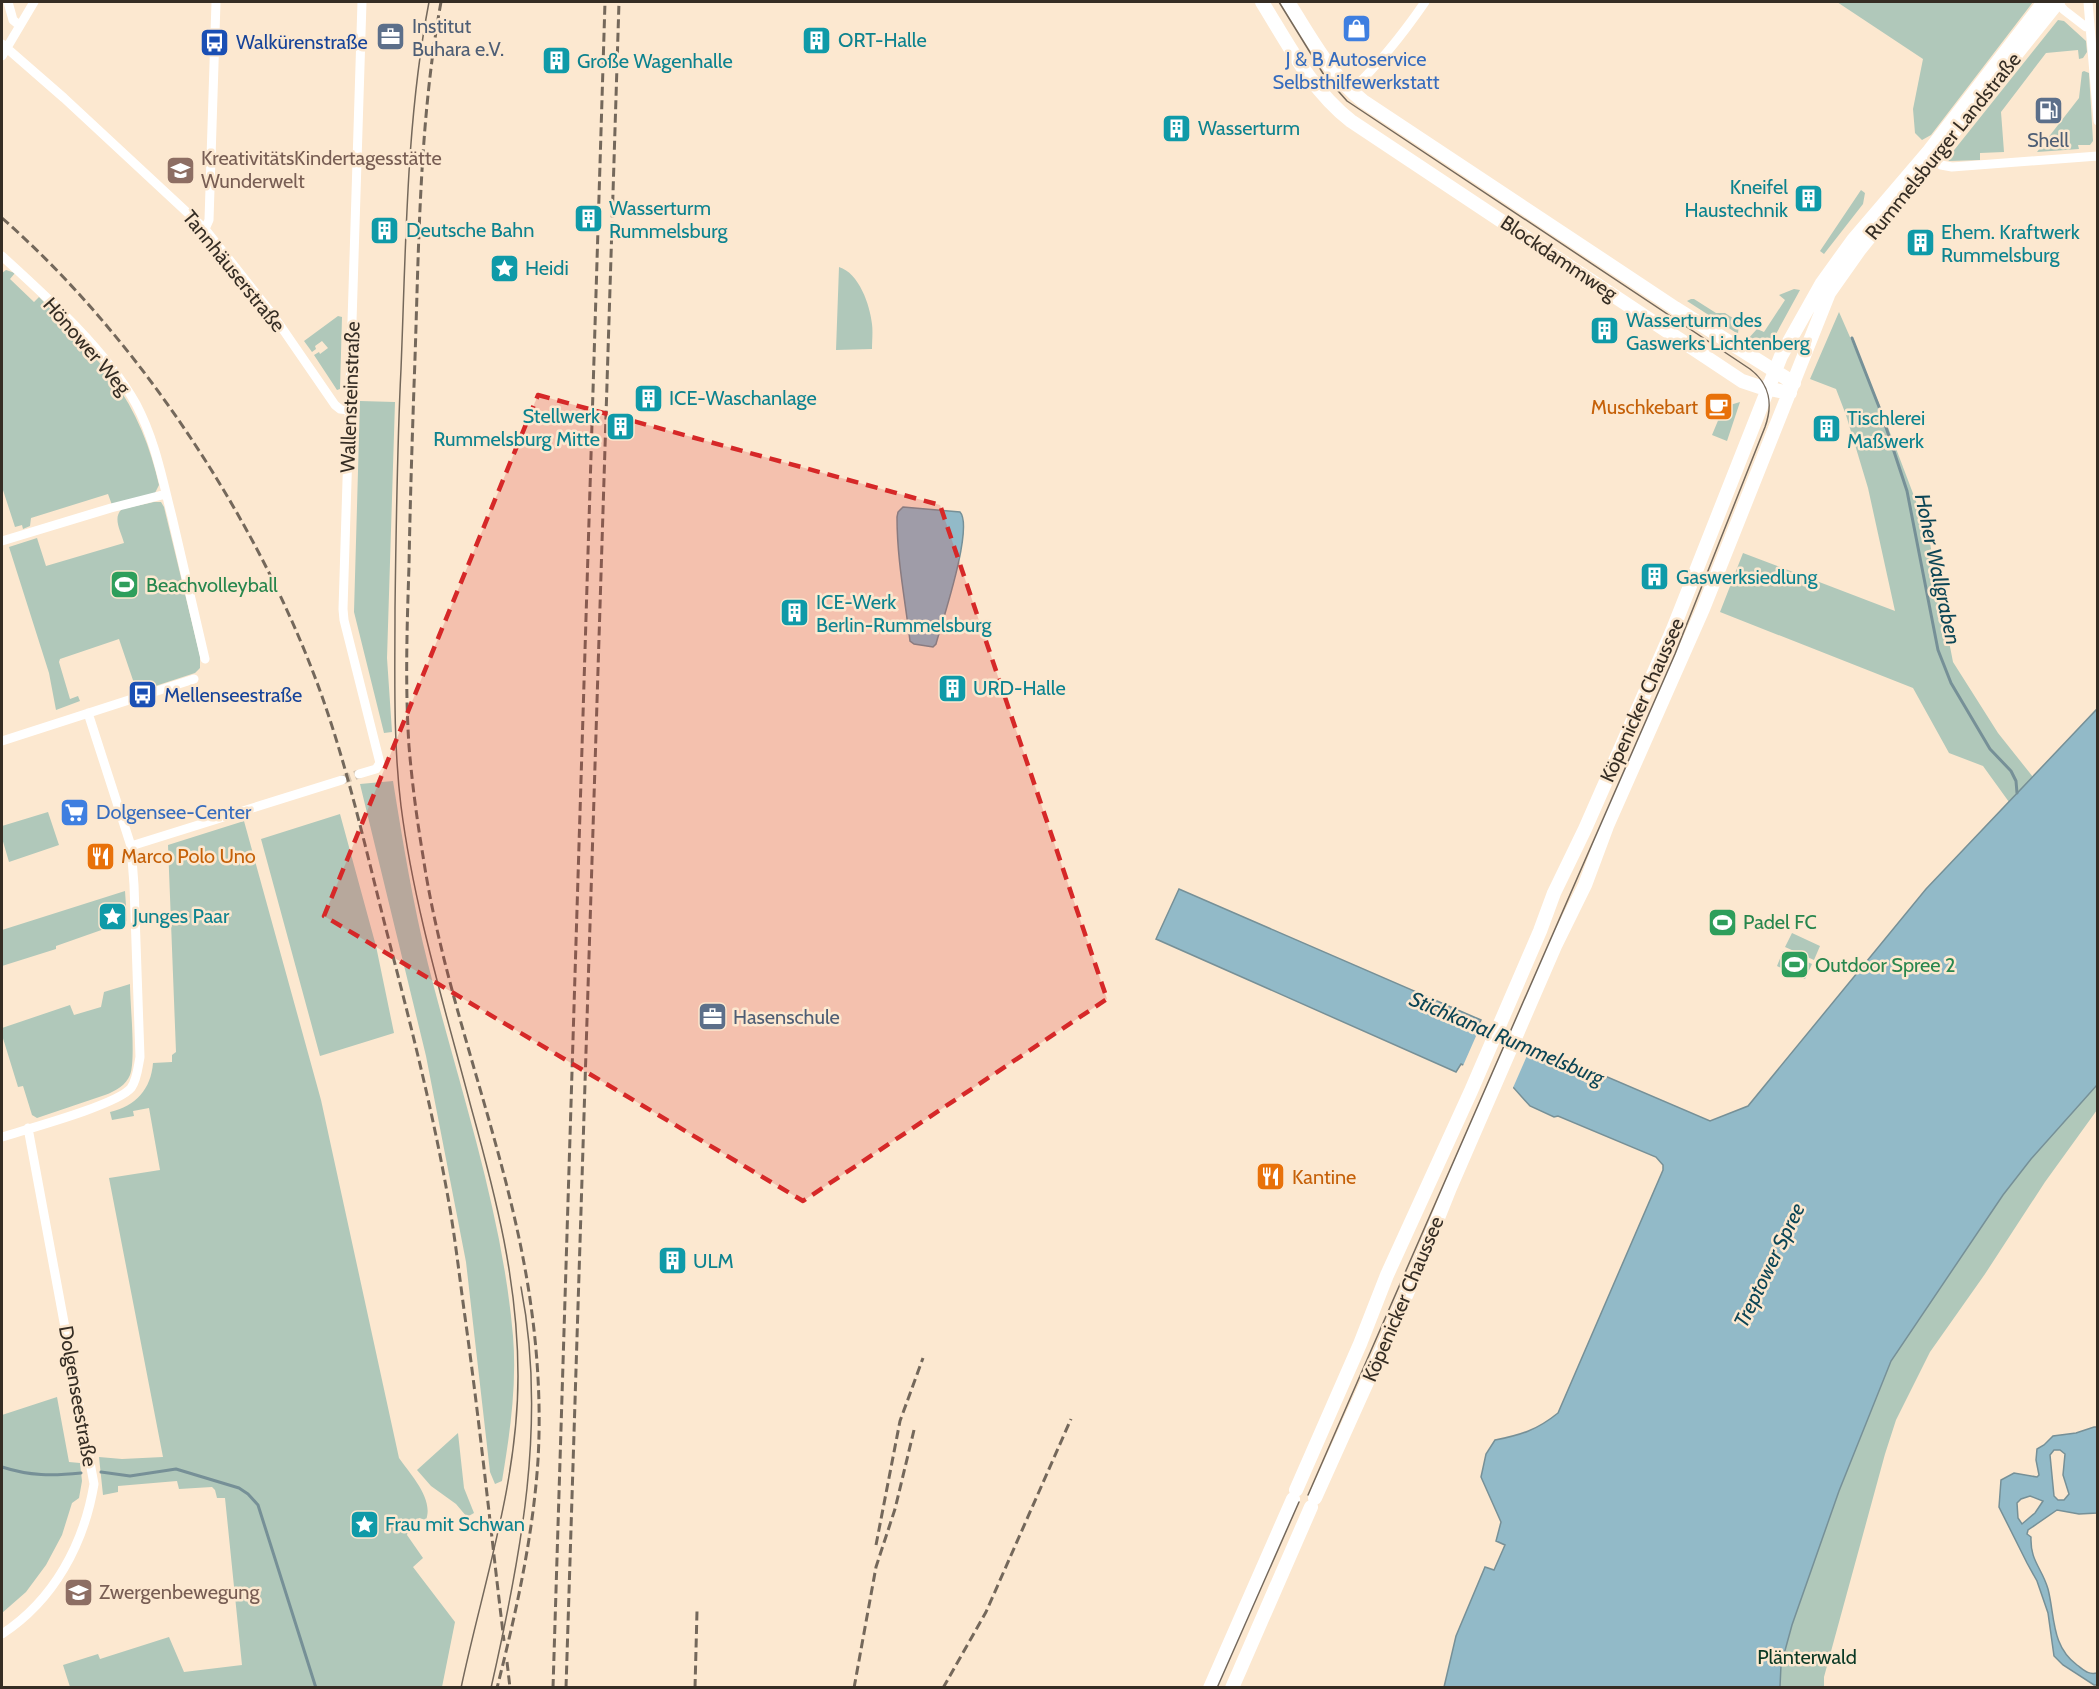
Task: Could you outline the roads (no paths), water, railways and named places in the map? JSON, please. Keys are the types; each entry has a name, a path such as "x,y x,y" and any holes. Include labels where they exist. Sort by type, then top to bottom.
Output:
{"main road":[{"name":"Blockdammweg","path":"1262,2 1308,76 1335,108 1351,121 1742,381 1767,389 1792,388"},
{"name":"Blockdammweg","path":"1288,2 1327,62 1351,91 1363,101 1774,371 1792,388"},
{"name":"Rummelsburger Landstraße","path":"1826,288 1852,240 1929,151 2044,2"},
{"name":"Rummelsburger Landstraße","path":"1826,288 1933,160 2058,2"},
{"path":"1335,108 1351,91"},
{"name":"Köpenicker Chaussee","path":"1210,1688 1360,1344 1387,1275 1503,1018 1554,892 1585,829 1673,629 1774,371 1826,288"},
{"name":"Köpenicker Chaussee","path":"1232,1688 1414,1278 1450,1188 1555,946 1585,885 1607,826 1703,609 1792,388 1826,288"}],"street":[{"path":"8,2 13,20 19,25"},
{"path":"3,49 34,2"},
{"path":"205,229 210,220 216,2"},
{"name":"Wallensteinstraße","path":"359,774 376,769 380,763 344,620 362,2"},
{"path":"1351,91 1378,64 1425,2"},
{"path":"2058,2 2064,10 2090,28"},
{"path":"2088,2 2097,121"},
{"name":"Tannhäuserstraße","path":"3,49 64,98 205,229 273,315 335,405 340,409 349,410"},
{"path":"1933,160 1941,165 1952,167 2097,156"},
{"name":"Hönower Weg","path":"4,262 79,331 123,384 136,404 158,457 205,659"},
{"path":"2,542 38,529 166,494"},
{"path":"2,741 194,679"},
{"path":"2,1137 111,1102 131,1088 137,1073 140,1057 131,846 88,713"},
{"path":"131,846 342,780"},
{"name":"Dolgenseestraße","path":"2,1634 24,1618 64,1570 84,1530 94,1484 28,1128"}],"water":[{"path":"903,507 960,512 963,521 963,536 956,575 936,644 933,647 914,644 910,641 897,533 898,512"},
{"name":"Treptower Spree","path":"2097,709 2097,1085 2031,1159 2003,1195 1891,1361 1839,1491 1792,1625 1781,1665 1780,1687 1444,1687 1456,1636 1485,1567 1494,1570 1505,1545 1496,1541 1501,1522 1481,1477 1486,1454 1495,1440 1528,1431 1558,1413 1663,1170 1663,1165 1656,1157 1530,1106 1513,1087 1461,1064 1456,1072 1156,939 1179,889 1481,1020 1476,1032 1530,1055 1556,1055 1710,1121 1748,1106 1926,889"},
{"path":"2098,1427 2097,1513 2079,1514 2057,1510 2028,1530 2027,1534 2031,1537 2034,1558 2046,1582 2055,1630 2062,1649 2084,1670 2097,1673 2097,1685 2063,1665 2054,1656 2048,1613 2037,1581 1999,1507 2001,1480 2014,1473 2037,1477 2039,1475 2036,1460 2037,1449 2053,1436","holes":["2054,1450 2060,1450 2065,1454 2063,1475 2069,1494 2064,1500 2058,1500 2054,1496 2050,1455","2030,1496 2043,1501 2035,1513 2022,1524 2018,1518 2017,1503"]}],"waterway":[{"name":"Hoher Wallgraben","path":"1852,338 1881,412 1907,491 1938,650 1951,683 1990,749 2011,771 2016,781 2017,793"},
{"path":"2,1467 41,1474 81,1473"},
{"path":"101,1472 130,1476 176,1469 239,1488 248,1494 258,1505 316,1688"}],"tunnel":[{"path":"342,780 359,774"}],"tram line":[{"path":"429,2 421,47 411,138 406,230 396,519 397,757 401,806 422,920 489,1174 504,1240 514,1307 518,1376 516,1416 506,1494 461,1688"},
{"path":"1279,2 1324,75 1347,101 1750,369 1766,388 1769,403 1765,427 1675,654 1308,1495"},
{"path":"491,1688 521,1538 531,1438 532,1388 521,1287"},
{"path":"1217,1688 1299,1502"}],"railway":[{"path":"441,2 433,49 421,193 408,611 408,723 417,815 433,913 508,1193 521,1249 535,1344 539,1421 536,1489 523,1575 497,1688"},
{"path":"553,1688 605,2"},
{"path":"566,1688 619,2"},
{"path":"2,218 53,267 103,321 193,442 233,506 269,572 300,639 325,705 365,844 421,1069 444,1174 481,1438 504,1641"},
{"path":"876,1545 900,1421 923,1358"},
{"path":"943,1688 986,1612 1071,1419"},
{"path":"854,1688 876,1567 895,1509 914,1430"},
{"path":"695,1688 697,1611"},
{"path":"507,1662 510,1688"}],"place":[{"name":"J & B Autoservice Selbsthilfewerkstatt","path":"1356,28"},
{"name":"Institut Buhara e.V.","path":"391,37"},
{"name":"ORT-Halle","path":"817,40"},
{"name":"Walkürenstraße","path":"215,42"},
{"name":"Große Wagenhalle","path":"556,61"},
{"name":"Shell","path":"2048,110"},
{"name":"Wasserturm","path":"1177,128"},
{"name":"KreativitätsKindertagesstätte Wunderwelt","path":"180,170"},
{"name":"Kneifel Haustechnik","path":"1809,199"},
{"name":"Wasserturm Rummelsburg","path":"588,219"},
{"name":"Deutsche Bahn","path":"385,230"},
{"name":"Ehem. Kraftwerk Rummelsburg","path":"1920,243"},
{"name":"Heidi","path":"504,268"},
{"name":"Wasserturm des Gaswerks Lichtenberg","path":"1605,331"},
{"name":"ICE-Waschanlage","path":"648,398"},
{"name":"Muschkebart","path":"1719,407"},
{"name":"Stellwerk Rummelsburg Mitte","path":"621,427"},
{"name":"Tischlerei Maßwerk","path":"1826,429"},
{"name":"Gaswerksiedlung","path":"1655,577"},
{"name":"Beachvolleyball","path":"125,585"},
{"name":"ICE-Werk Berlin-Rummelsburg","path":"795,613"},
{"name":"URD-Halle","path":"952,688"},
{"name":"Mellenseestraße","path":"143,695"},
{"name":"Dolgensee-Center","path":"75,812"},
{"name":"Marco Polo Uno","path":"100,856"},
{"name":"Junges Paar","path":"112,916"},
{"name":"Padel FC","path":"1722,922"},
{"name":"Outdoor Spree 2","path":"1794,965"},
{"name":"Hasenschule","path":"712,1017"},
{"name":"Kantine","path":"1271,1177"},
{"name":"ULM","path":"672,1261"},
{"name":"Frau mit Schwan","path":"364,1524"},
{"name":"Zwergenbewegung","path":"78,1592"}],"water label":[{"name":"Stichkanal Rummelsburg","path":"1507,1038"}],"park label":[{"name":"Plänterwald","path":"1807,1657"}]}
